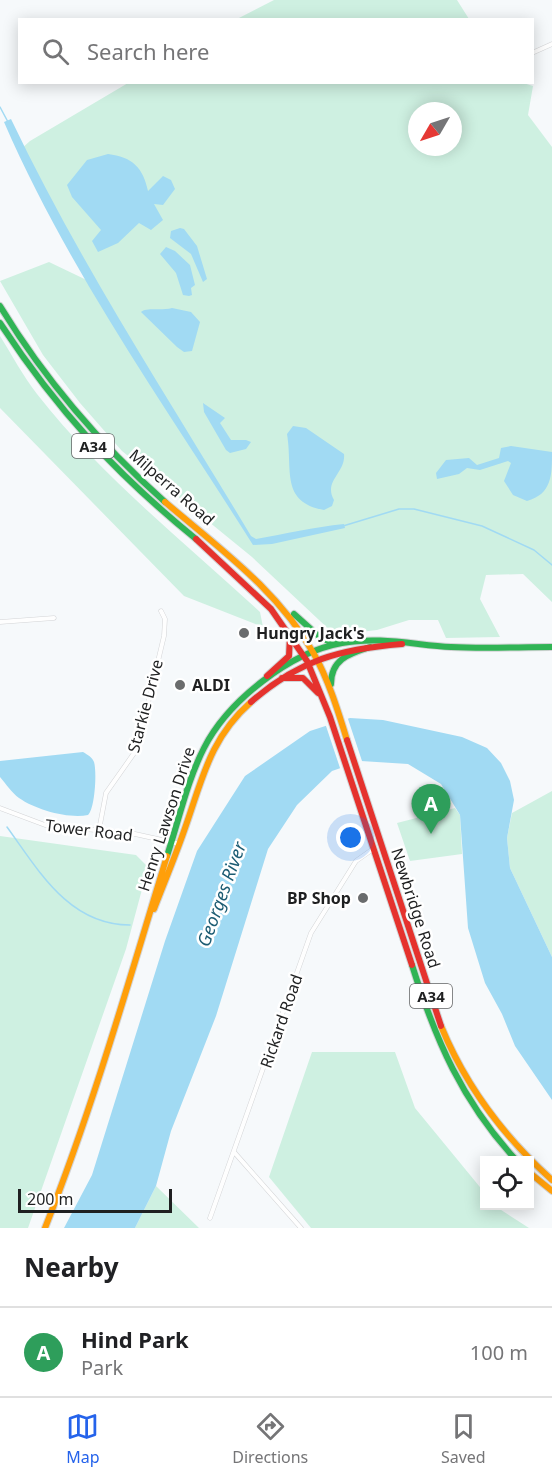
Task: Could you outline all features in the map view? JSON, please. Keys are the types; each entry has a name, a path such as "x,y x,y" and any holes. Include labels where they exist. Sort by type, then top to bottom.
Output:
{"main road":[{"name":"Milperra Road","path":"0,306 50,383 98,438 139,479 253,574 290,614 314,652"},
{"name":"Milperra Road","path":"0,322 37,379 81,434 132,485 259,594 290,633 308,664"},
{"path":"273,594 322,639 338,643"},
{"path":"267,676 289,656 290,633"},
{"name":"Henry Lawson Drive","path":"45,1228 65,1178 196,764 210,735 230,708 267,676 314,652 338,643 375,639 406,644 453,647 552,647"},
{"name":"Henry Lawson Drive","path":"146,925 180,844 212,748 237,714 282,678 318,659 345,650 406,644"},
{"path":"332,694 330,678 333,665 347,655 370,647"},
{"name":"Newbridge Road","path":"314,652 338,711 439,1021 461,1072 497,1126 552,1180"},
{"name":"Newbridge Road","path":"308,664 329,715 437,1043 469,1104 512,1156"},
{"path":"282,678 303,678 321,696"},
{"path":"534,1176 552,1191"}],"street":[{"path":"534,52 552,44"},
{"name":"Starkie Drive","path":"99,830 106,792 136,749 164,636 165,620 161,611"},
{"path":"0,622 54,618"},
{"name":"Tower Road","path":"0,808 45,825 99,830 180,844"},
{"name":"Rickard Road","path":"210,1218 315,923 356,861 382,845"},
{"path":"234,1152 301,1228"}],"green space":[{"path":"274,0 457,0 468,18 239,18"},
{"path":"126,84 526,84 533,86 528,115 552,147 552,602 523,574 486,575 480,599 500,637 446,638 438,620 409,620 377,630 335,635 252,557 122,451 80,403 43,355 0,281 49,262 97,285 21,149 30,141"},
{"path":"0,336 32,387 88,453 144,508 260,612 263,627 184,596 0,408"},
{"path":"552,791 552,957 510,868 507,838 512,813"},
{"path":"455,808 460,815 462,854 410,861 397,823"},
{"path":"0,836 136,855 148,867 126,949 28,1228 0,1228"},
{"path":"312,1052 395,1052 415,1108 480,1187 480,1210 501,1210 529,1228 311,1228 269,1177"},
{"path":"156,1186 199,1228 135,1228"}],"water":[{"path":"11,119 96,279 251,536 256,539 344,524 345,528 272,544 253,545 88,285 30,178 4,122"},
{"path":"108,154 124,158 135,165 143,176 148,191 163,176 171,180 175,189 163,205 154,204 163,220 151,230 139,223 118,243 98,252 92,241 101,230 72,197 67,185 87,160"},
{"path":"184,229 197,246 207,279 203,282 191,254 170,238 171,231"},
{"path":"166,247 175,251 190,265 195,285 191,288 192,295 183,295 176,273 160,254"},
{"path":"172,308 191,312 200,322 192,351 184,352 177,347 141,312"},
{"path":"203,403 225,418 220,423 231,440 251,442 246,449 230,453 226,450 204,412"},
{"path":"293,426 306,428 344,454 342,467 331,487 334,500 332,506 324,510 300,500 291,482 287,434"},
{"path":"511,446 552,452 549,482 541,494 535,498 527,501 513,495 504,481 511,463 508,461 480,470 467,468 459,474 437,479 436,473 446,460 469,458 477,465 499,458 501,448"},
{"name":"Georges River","path":"350,718 383,720 462,737 487,748 501,763 510,781 514,800 507,838 510,868 552,957 552,1100 515,1046 502,1014 485,983 468,928 460,815 441,784 408,764 361,761 332,771 297,805 268,849 216,1016 171,1131 156,1186 135,1228 64,1228 92,1175 165,941 197,851 245,776 310,731"},
{"path":"83,752 90,756 95,767 94,798 88,815 62,815 34,806 16,796 0,777 0,761"}],"pier":[{"path":"347,716 363,764 341,771 325,723"}],"waterway":[{"path":"0,107 8,122"},
{"path":"343,526 399,509 414,509 482,526 534,550 552,565"},
{"path":"7,827 44,877 73,906 109,923 130,925"}],"traffic: fast":[{"path":"0,306 36,360 75,410 118,457 165,502"},
{"path":"0,323 43,384 89,439 139,490 196,539"},
{"path":"294,614 322,639 338,643"},
{"path":"167,856 193,774 215,730 244,696 262,681 302,657 322,648 370,640 464,648 552,647"},
{"path":"331,684 334,669 338,663 348,655 370,647"},
{"path":"412,965 441,1045 453,1069 480,1115 513,1156"}],"traffic: slow":[{"path":"165,502 266,590 300,631 324,675 347,740"},
{"path":"154,909 181,841 208,762 225,731 251,702"},
{"path":"45,1228 95,1090 167,856"},
{"path":"441,1026 474,1090 502,1128 552,1180"},
{"path":"534,1176 552,1191"}],"traffic: jam":[{"path":"196,539 271,609 307,661 330,717 412,965"},
{"path":"267,676 289,656 290,635"},
{"path":"251,702 286,676 321,659 359,649 402,644"},
{"path":"282,678 303,678 318,693"},
{"path":"347,740 441,1026"}],"place":[{"name":"Hungry Jack's","path":"244,633"},
{"name":"ALDI","path":"180,685"},
{"name":"Hind Park","path":"431,834"},
{"name":"BP Shop","path":"363,898"}]}
